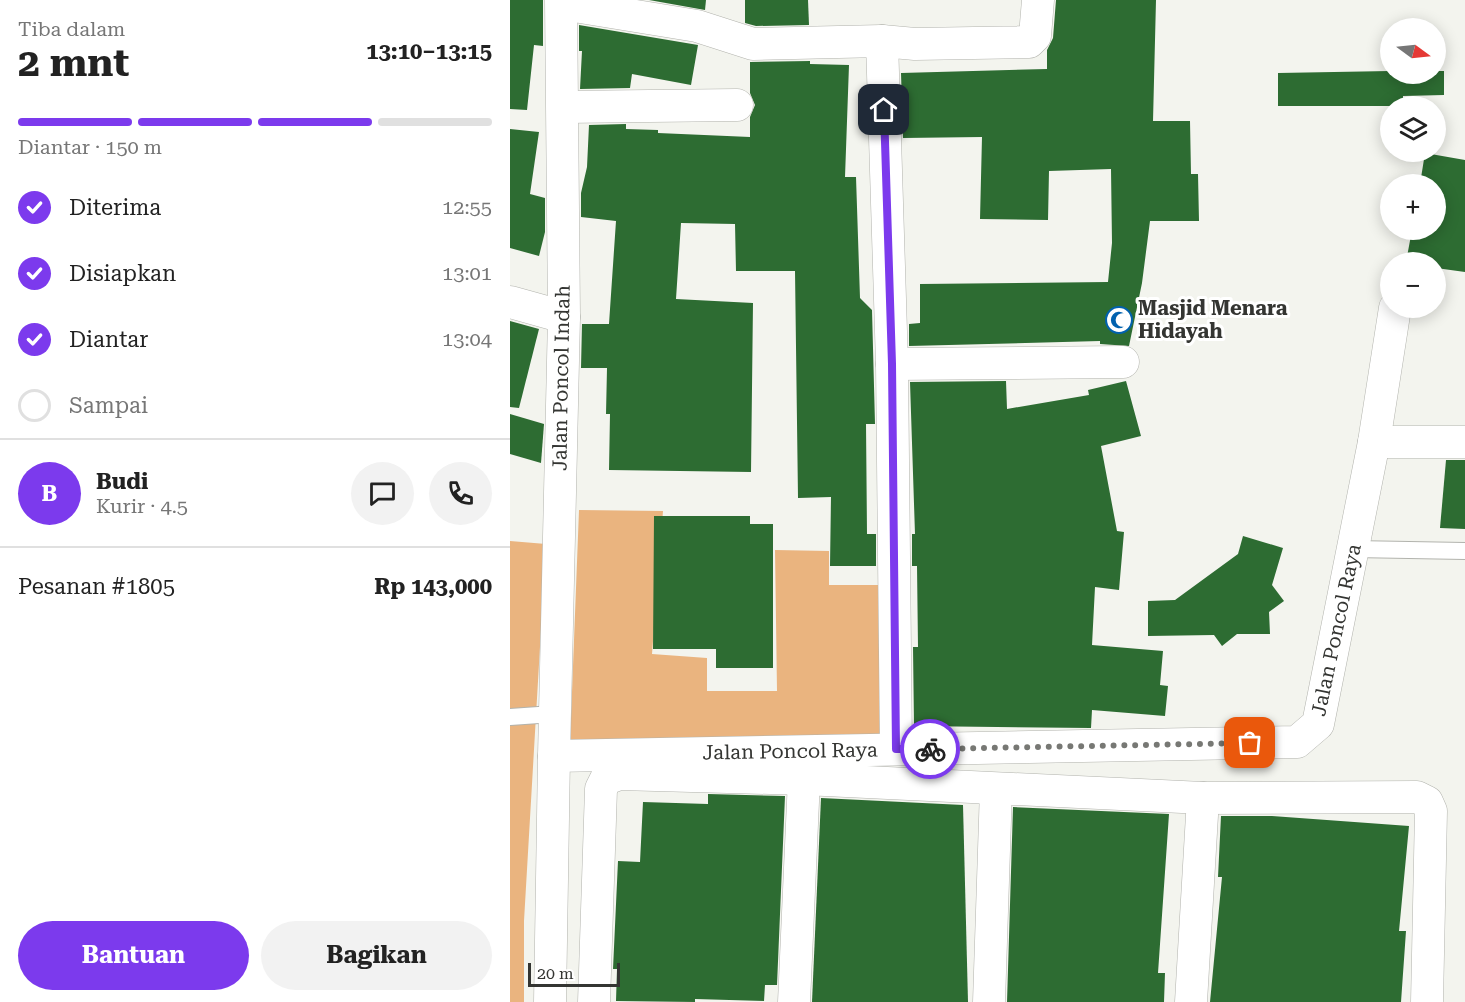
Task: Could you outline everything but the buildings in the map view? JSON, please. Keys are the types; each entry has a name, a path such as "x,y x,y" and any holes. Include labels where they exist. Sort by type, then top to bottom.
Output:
{"street":[{"path":"562,2 697,26 753,44 882,41 915,44 1029,42 1035,36 1038,0"},
{"name":"Jalan Poncol Indah","path":"554,756 553,714 564,318 562,2"},
{"path":"882,41 892,364 896,749"},
{"path":"563,107 737,105"},
{"path":"510,302 564,318"},
{"name":"Jalan Poncol Raya","path":"554,756 1297,742 1318,724 1374,442 1393,318"},
{"path":"892,364 1123,362"},
{"path":"1374,442 1465,442"},
{"path":"550,1002 554,756"},
{"path":"594,1002 601,789 606,779 619,774 804,779 1203,798 1417,797 1427,802 1431,811 1427,1002"},
{"path":"794,1002 804,779"},
{"path":"989,1002 996,789"},
{"path":"1191,1002 1203,798"}],"lane":[{"path":"1353,549 1465,551"},
{"path":"510,717 553,714"}],"shaded area":[{"path":"579,510 663,511 652,654 707,658 707,691 777,691 775,550 829,551 829,585 884,585 880,754 570,744"},
{"path":"510,541 546,544 524,921 524,1002 510,1002"}],"way so far":[{"path":"930,749 1250,743"}],"place":[{"name":"Masjid Menara Hidayah","path":"1119,320"}],"route":[{"path":"884,110 892,364 896,749 930,749"}]}
